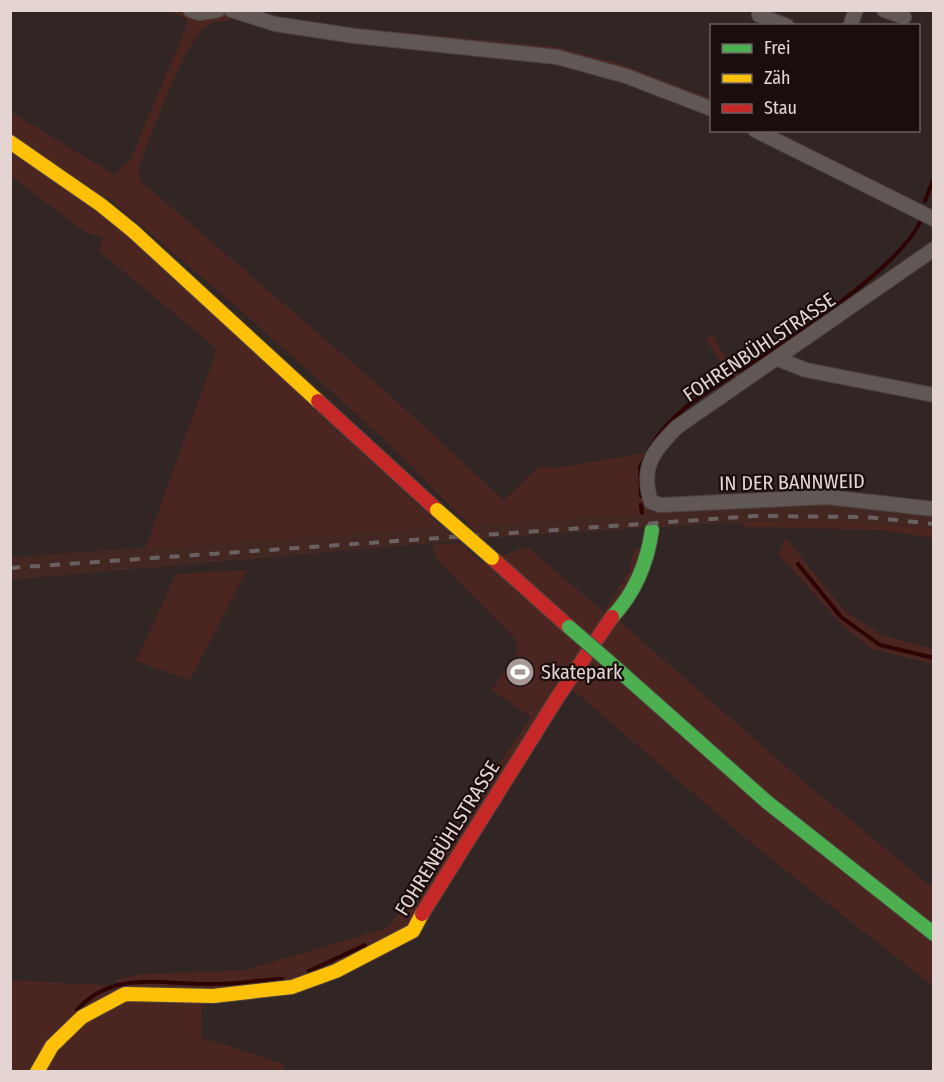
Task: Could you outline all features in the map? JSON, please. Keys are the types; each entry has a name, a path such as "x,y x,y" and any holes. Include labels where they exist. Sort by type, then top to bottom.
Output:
{"main road":[{"path":"10,142 101,205 133,231 437,510 608,660 650,701 757,793 933,934"},
{"name":"FOHRENBÜHLSTRASSE","path":"37,1071 52,1046 82,1017 125,994 213,996 292,987 336,970 413,932 438,885 468,844 559,694 612,617 628,601 648,556 652,530"}],"street":[{"path":"190,10 200,14 218,10"},
{"path":"231,10 276,24 355,36 557,57 626,76 710,109"},
{"path":"884,10 904,17"},
{"path":"759,15 782,24"},
{"path":"759,132 926,215"},
{"name":"FOHRENBÜHLSTRASSE","path":"651,502 647,489 647,469 655,450 677,427 778,359 933,249"},
{"path":"778,359 806,370 933,395"},
{"name":"IN DER BANNWEID","path":"651,502 661,505 828,497 933,508"}],"shaded area":[{"path":"169,11 230,11 230,20 212,23 201,32 179,67 138,170 142,182 382,388 504,500 539,466 557,468 650,452 644,496 652,513 471,525 390,445 214,288 106,196 97,211 130,237 442,527 145,549 217,349 99,251 103,236 87,233 11,176 11,112 115,175 131,158 187,25 187,19"},
{"path":"367,29 556,47 615,62 709,98 704,114 616,78 536,59 364,45"},
{"path":"713,334 720,349 741,375 734,380 705,339"},
{"path":"826,503 933,514 933,528 830,520 764,521 515,536 11,580 11,557 720,507"},
{"path":"830,520 933,528 933,538 882,530 745,527 740,522"},
{"path":"786,538 845,611 882,635 933,649 933,664 872,649 845,628 778,554"},
{"path":"460,543 482,563 527,547 604,612 629,571 635,547 647,554 619,621 797,776 933,888 933,986 756,847 566,684 411,930 336,970 201,995 202,1038 284,1064 283,1071 11,1071 10,980 121,986 114,980 143,974 246,970 387,928 391,924 531,717 492,690 519,650 515,639 437,559 432,545"},
{"path":"247,570 190,680 136,661 176,574"}],"waterway":[{"path":"925,201 934,178"},
{"path":"739,371 811,324 866,282 890,260 920,222"},
{"path":"649,450 665,427 686,407 732,376"},
{"path":"641,496 640,467 646,456"},
{"path":"641,505 642,513"},
{"path":"798,564 841,617 880,645 934,658"},
{"path":"309,971 365,945"},
{"path":"77,1010 91,997 123,984 140,982 222,984 282,979"}],"railway":[{"path":"10,568 755,516 866,517 934,524"}],"traffic: fast":[{"path":"612,617 627,598 639,577 647,555 652,530"},
{"path":"569,627 607,660"},
{"path":"607,660 767,802 934,934"}],"traffic: slow":[{"path":"10,142 101,205 133,231 318,401"},
{"path":"437,510 492,558"},
{"path":"37,1072 52,1046 82,1017 125,994 213,996 292,987 336,971 413,931 422,914"}],"traffic: jam":[{"path":"318,401 437,510"},
{"path":"492,558 569,627"},
{"path":"422,914 559,695 612,617"}],"place":[{"name":"Skatepark","path":"520,672"}]}
